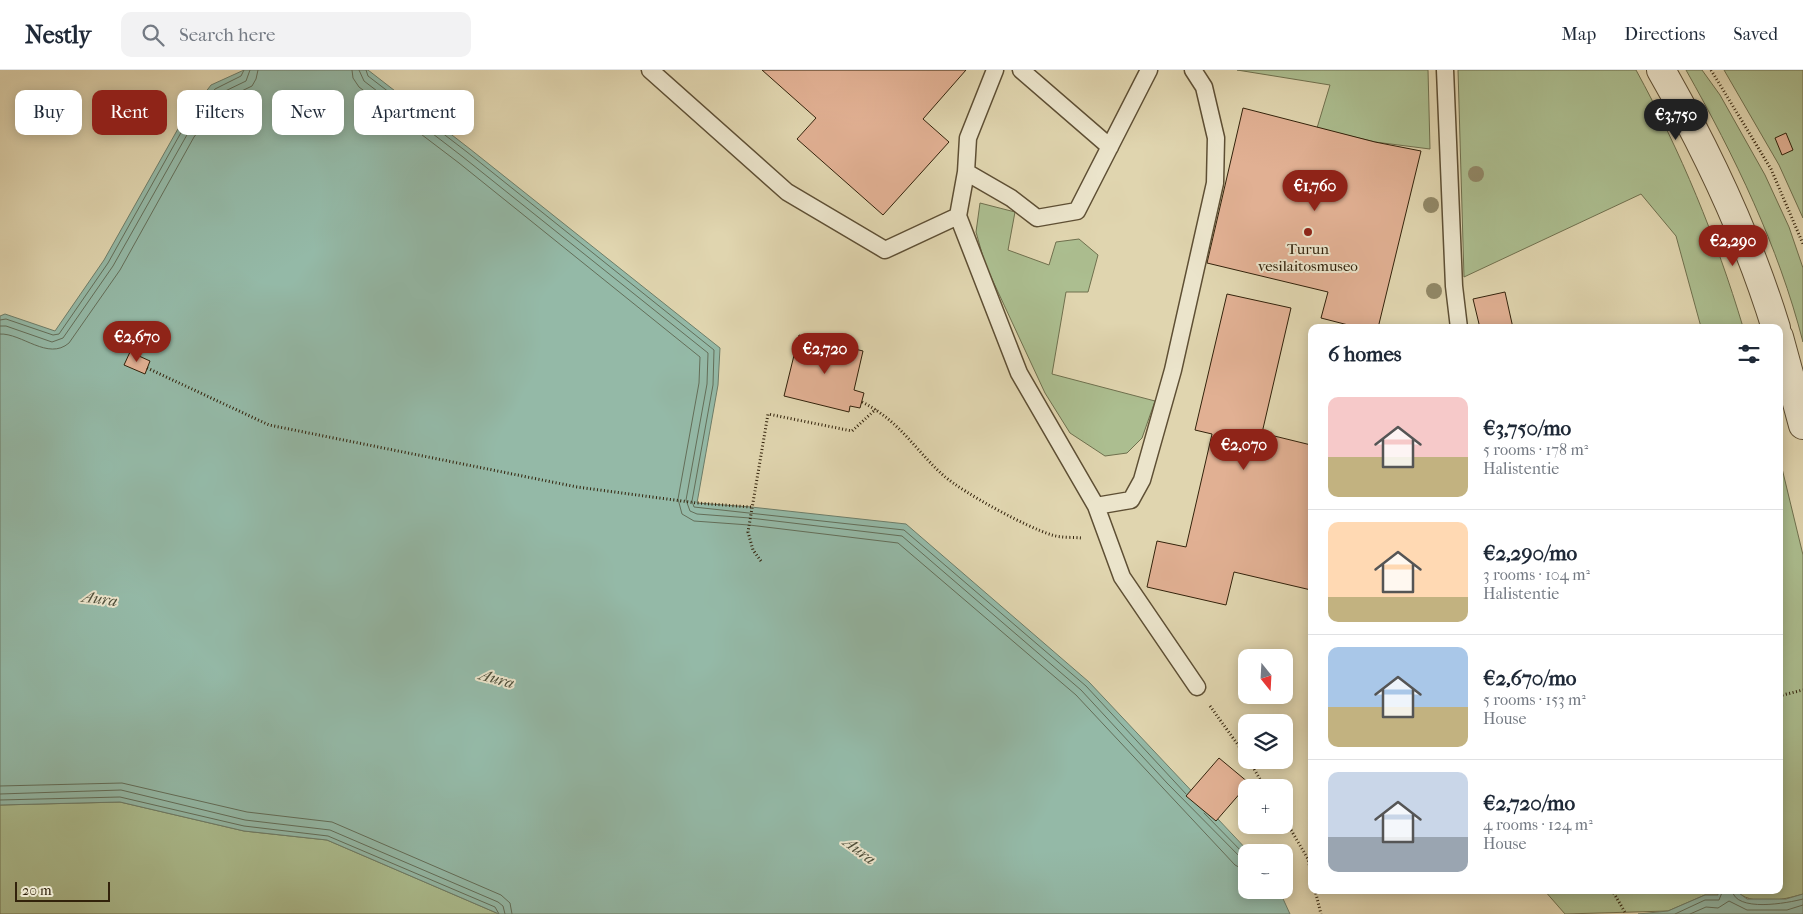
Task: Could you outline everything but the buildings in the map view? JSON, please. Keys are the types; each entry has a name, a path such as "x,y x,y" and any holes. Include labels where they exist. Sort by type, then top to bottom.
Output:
{"street":[{"path":"1661,70 1686,113 1725,194 1748,246 1775,324"},
{"path":"1783,352 1803,425"}],"lane":[{"path":"650,70 787,192 885,250 958,216"},
{"path":"995,70 968,138 966,172 958,216 1019,373 1096,506 1110,540 1122,578 1197,687"},
{"path":"1021,70 1110,147"},
{"path":"966,172 1011,198 1037,218 1077,211 1150,70"},
{"path":"1096,506 1131,500 1142,480 1172,370 1213,192 1216,138 1204,87 1193,70"},
{"path":"1445,70 1454,286 1459,324"}],"path":[{"path":"1711,70 1771,170 1803,244"},
{"path":"147,368 269,425 577,487 697,503 751,506"},
{"path":"862,402 876,409 911,438 944,476 996,509 1052,535 1110,540"},
{"path":"761,561 753,550 748,532 768,414 852,431 876,409"},
{"path":"1197,687 1238,745"},
{"path":"1783,695 1803,690"},
{"path":"1293,833 1308,859"},
{"path":"1316,894 1321,914"},
{"path":"1614,894 1626,914"}],"shaded area":[{"path":"1237,70 1428,70 1430,149 1375,142 1317,128 1330,85"},
{"path":"1458,70 1636,70 1668,132 1696,195 1721,260 1742,324 1700,324 1676,236 1641,194 1464,277"},
{"path":"1686,70 1702,70 1720,95 1765,175 1789,227 1803,268 1803,342 1781,271 1754,202"},
{"path":"1724,70 1803,70 1803,218 1779,165"},
{"path":"980,203 1015,212 1008,250 1049,265 1056,242 1079,239 1098,255 1088,292 1066,292 1052,374 1155,401 1142,438 1127,453 1105,456 1070,433 1045,393 985,264 976,232"},
{"path":"1783,472 1803,555 1803,894 1768,901 1750,899 1741,894 1783,894"},
{"path":"120,802 244,831 327,840 499,914 0,914 0,805"},
{"path":"1548,894 1718,894 1705,895 1668,911 1565,914"}],"water":[{"name":"Aura","path":"244,70 368,70 394,90 354,90 354,135 452,135 720,348 718,385 697,503 906,524 1089,682 1241,844 1238,844 1238,899 1283,899 1290,914 499,914 327,840 244,831 120,802 0,805 0,316 5,314 55,331 104,260 177,131 177,135 262,135 262,90 207,90 211,85"},
{"path":"1740,894 1747,899 1786,899 1803,894 1803,914 1638,914 1668,911 1705,895"}],"place":[{"name":"Turun vesilaitosmuseo","path":"1308,232"}]}
